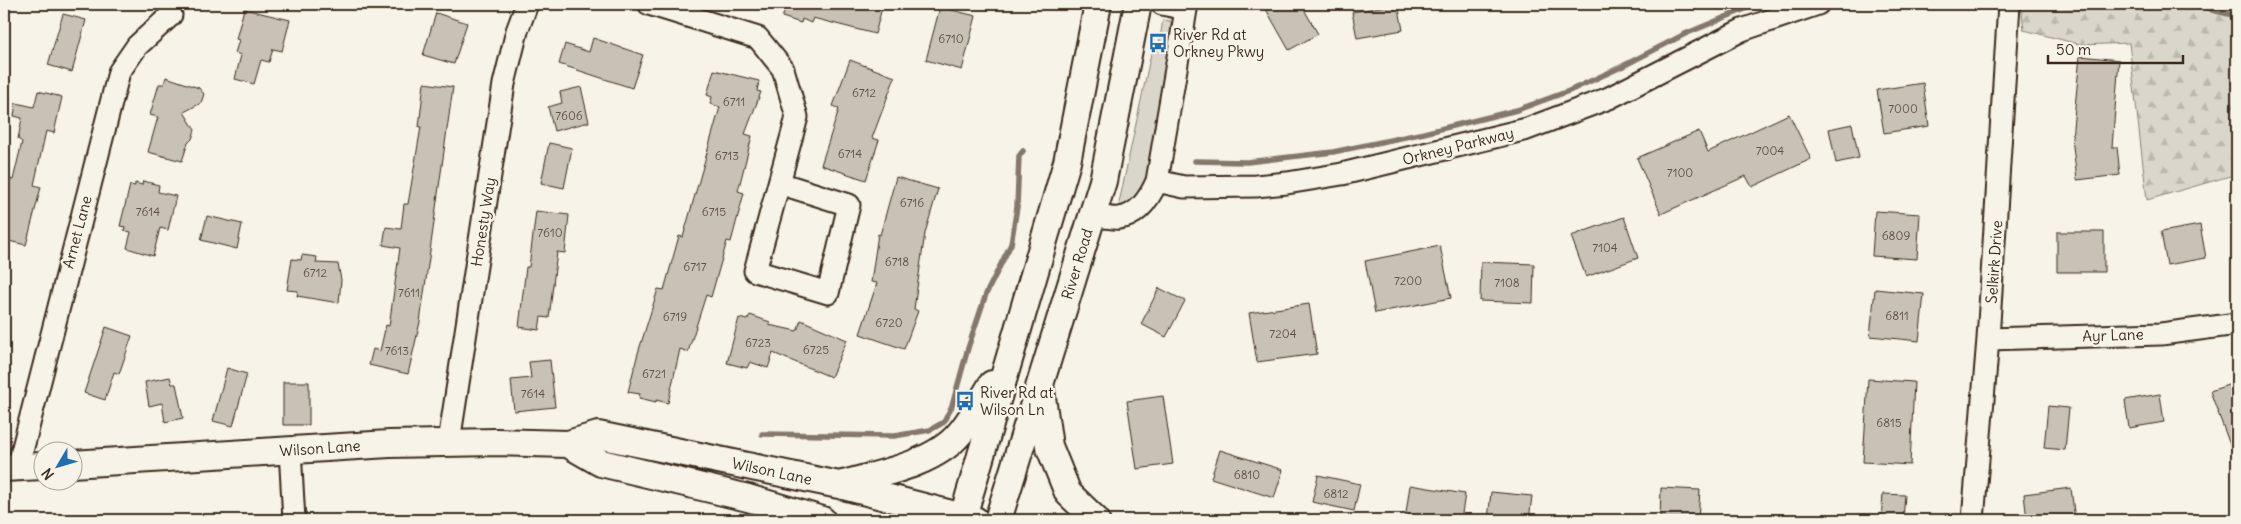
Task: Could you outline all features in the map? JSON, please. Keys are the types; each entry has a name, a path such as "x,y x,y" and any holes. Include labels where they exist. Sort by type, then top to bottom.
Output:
{"main road":[{"path":"967,519 1011,351 1066,162 1098,4"},
{"name":"River Road","path":"998,520 1103,181 1138,4"},
{"path":"839,485 918,462 946,445 959,434 979,406 1011,351"},
{"path":"1040,381 1049,446 1068,493 1096,520"},
{"name":"Wilson Lane","path":"82,463 449,442 568,444 598,435 839,485 967,519"},
{"name":"Wilson Lane","path":"568,444 600,463 748,498 818,520"}],"street":[{"name":"Honesty Way","path":"449,442 504,84 516,31 526,4"},
{"path":"649,4 758,38 784,69 797,117 779,183 755,271 828,293 849,205 779,183"},
{"path":"1092,215 1119,218 1131,214 1142,206 1157,181 1187,6 1162,4"},
{"name":"Orkney Parkway","path":"1157,181 1184,187 1256,186 1287,183 1342,174 1528,129 1609,98 1742,30 1818,4"},
{"name":"Selkirk Drive","path":"1973,520 1988,339 2009,4"},
{"name":"Arnet Lane","path":"21,467 119,72 137,46 171,15"},
{"name":"Ayr Lane","path":"1988,339 2161,334 2237,324"},
{"path":"290,450 294,520"}],"green space":[{"path":"2021,4 2237,4 2237,174 2147,200 2129,43 2082,45 2024,30"},
{"path":"1163,20 1171,21 1170,43 1149,167 1140,191 1123,208 1119,203 1152,49 1158,50"}],"building":[{"path":"771,4 883,4 875,34 813,18 811,23 802,19 801,23 782,17 785,11"},
{"path":"1263,4 1301,4 1318,34 1289,50"},
{"path":"1398,4 1403,30 1357,38 1352,12"},
{"path":"940,7 976,16 962,70 926,60"},
{"path":"244,9 290,20 282,51 273,49 269,62 261,60 254,84 235,79 241,55 235,53 239,40 236,39"},
{"path":"436,13 467,23 454,64 423,55"},
{"path":"63,14 86,20 72,72 48,65"},
{"path":"593,38 643,55 632,88 559,64 565,44 589,52"},
{"path":"2080,56 2119,60 2112,147 2117,147 2120,175 2077,180 2072,138"},
{"path":"850,60 895,77 872,138 879,140 866,180 821,165 839,109 833,106"},
{"path":"714,70 759,81 757,91 761,92 745,134 752,136 738,191 744,193 731,242 727,241 711,297 706,295 688,352 680,349 668,403 656,400 656,402 639,398 640,394 628,392 658,289 664,290 679,236 683,237 720,107 710,104 712,97 707,95"},
{"path":"166,77 199,88 204,94 201,103 184,112 195,130 182,161 148,152 158,117 150,115 159,84 164,84"},
{"path":"424,83 453,87 420,322 408,374 369,365 373,349 380,351 386,325 389,326 400,248 383,245 386,227 401,229 404,204 408,204 421,127 419,127"},
{"path":"1923,83 1929,126 1884,133 1877,90"},
{"path":"581,87 589,122 554,131 548,107 562,103 560,92"},
{"path":"38,91 62,97 54,133 46,131 34,185 41,187 26,245 4,240 4,178 13,180 22,142 18,139 22,118 14,116 16,103 34,107"},
{"path":"1789,114 1811,159 1752,187 1746,176 1661,214 1637,158 1699,131 1708,152"},
{"path":"1852,124 1859,158 1836,163 1829,129"},
{"path":"549,143 572,148 564,188 541,183"},
{"path":"896,177 938,189 925,233 914,309 918,311 904,349 860,334 877,283 871,282 878,234 880,235"},
{"path":"143,181 159,185 158,192 176,196 168,230 160,228 153,256 127,248 131,232 124,230 125,227 120,226 130,185 135,186 135,183 142,185"},
{"path":"536,211 569,215 565,253 557,252 549,318 541,317 539,330 519,327 526,267 529,267"},
{"path":"1875,211 1920,214 1917,259 1872,256"},
{"path":"207,216 242,224 237,249 201,240"},
{"path":"1624,217 1638,258 1586,277 1571,236"},
{"path":"2200,225 2206,258 2167,265 2161,232"},
{"path":"2057,232 2104,232 2104,272 2057,272"},
{"path":"1440,246 1451,298 1375,313 1365,261"},
{"path":"302,255 317,257 316,263 338,264 341,280 339,303 297,296 298,291 287,290 292,259 301,260"},
{"path":"1481,262 1534,264 1533,303 1480,301"},
{"path":"1159,288 1185,301 1166,337 1141,324"},
{"path":"1875,289 1924,294 1919,341 1870,336"},
{"path":"1309,304 1317,354 1257,362 1249,313"},
{"path":"750,315 770,322 769,325 797,331 801,320 847,340 831,377 773,353 768,368 750,362 747,368 727,363 739,318 747,320"},
{"path":"106,327 132,336 119,374 114,372 105,400 84,393"},
{"path":"550,360 555,407 514,411 511,380 531,378 529,362"},
{"path":"227,368 247,374 233,426 213,421"},
{"path":"170,377 172,384 176,384 183,418 165,422 162,403 149,406 145,382"},
{"path":"1868,379 1914,382 1910,465 1863,462"},
{"path":"283,382 309,382 309,425 283,425"},
{"path":"2237,382 2237,460 2236,461 2210,391"},
{"path":"2160,394 2164,422 2129,428 2125,400"},
{"path":"1163,396 1173,464 1137,469 1127,401"},
{"path":"2048,406 2069,408 2065,450 2044,448"},
{"path":"1220,450 1283,470 1274,498 1211,478"},
{"path":"1318,475 1360,484 1354,511 1312,502"},
{"path":"1410,485 1465,494 1461,520 1405,520"},
{"path":"1661,488 1700,490 1698,520 1660,520"},
{"path":"2071,488 2075,520 2027,520 2024,494"},
{"path":"1491,492 1532,496 1529,520 1488,520"},
{"path":"1883,494 1905,495 1903,520 1881,520"}],"waterway":[{"path":"1195,161 1247,162 1333,152 1424,133 1517,110 1569,91 1685,34 1757,4"},
{"path":"2206,4 2212,10 2237,16"},
{"path":"762,434 894,436 930,430 944,422 952,406 968,348 986,294 1011,244 1017,207 1019,156 1023,151"}],"place":[{"name":"River Rd at Orkney Pkwy","path":"1158,43"},
{"name":"River Rd at Wilson Ln","path":"965,401"}]}
